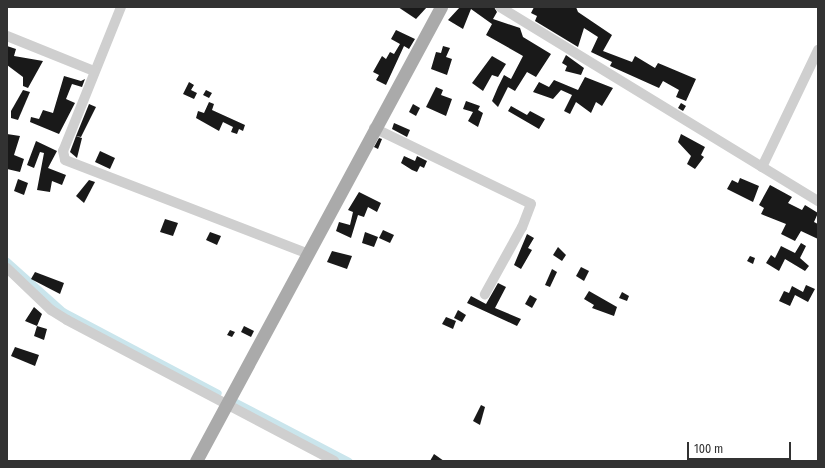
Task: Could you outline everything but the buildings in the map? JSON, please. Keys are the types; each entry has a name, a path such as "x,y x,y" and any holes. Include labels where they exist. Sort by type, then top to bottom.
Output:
{"main road":[{"path":"196,461 440,7"}],"street":[{"path":"121,7 63,151 65,160 308,254"},
{"path":"500,7 818,201"},
{"path":"7,36 94,71"},
{"path":"762,167 818,50"},
{"path":"374,128 531,204 522,227 485,294"},
{"path":"7,268 51,310 334,461"}],"waterway":[{"path":"7,261 63,311 218,393"},
{"path":"236,402 349,461"}]}
